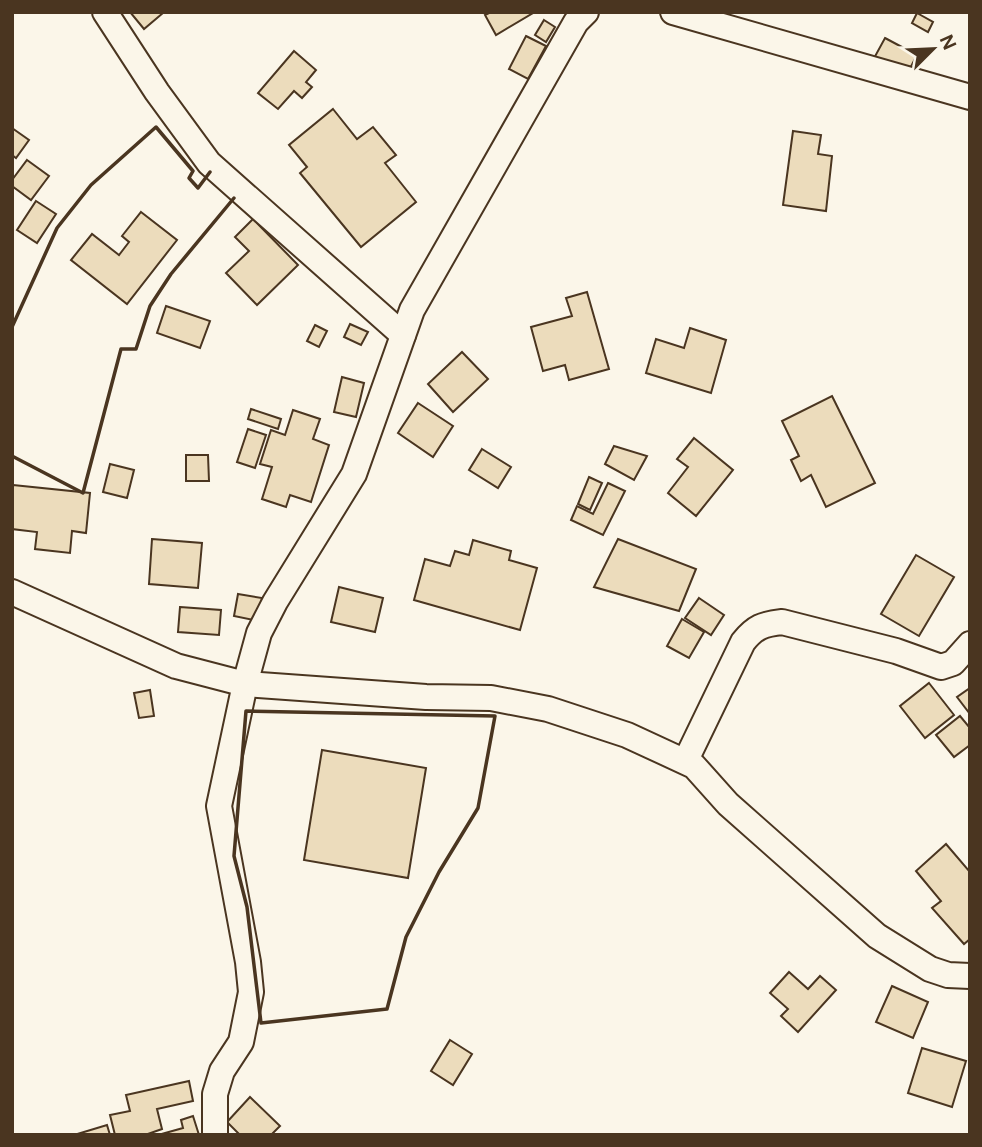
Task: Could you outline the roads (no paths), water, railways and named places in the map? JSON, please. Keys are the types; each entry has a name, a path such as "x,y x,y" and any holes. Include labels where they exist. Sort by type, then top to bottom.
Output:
{"street":[{"path":"105,12 157,92 209,163 403,335"},
{"path":"215,1135 215,1094 222,1071 241,1042 251,992 219,806 245,684 259,633 275,602 354,474 412,310 576,22 586,12"},
{"path":"673,12 970,97"},
{"path":"12,592 176,666 245,684 426,697 491,698 548,709 627,735 685,760 728,804 877,936 930,969 948,975 970,976"},
{"path":"685,760 743,642 753,629 764,624 782,622 896,651 942,667 953,663 970,644"}]}
